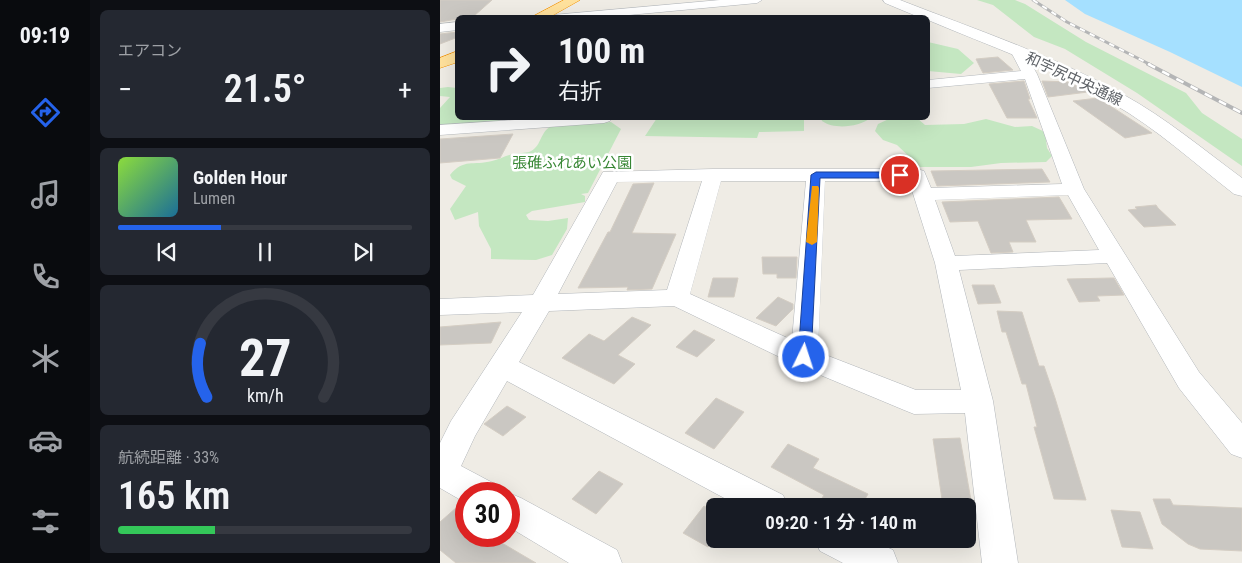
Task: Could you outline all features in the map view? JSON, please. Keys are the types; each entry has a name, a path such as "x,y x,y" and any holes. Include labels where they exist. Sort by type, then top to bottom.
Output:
{"highway":[{"path":"542,15 574,0"},
{"path":"557,15 588,0"},
{"path":"440,56 455,50"},
{"path":"440,63 455,57"}],"street":[{"path":"602,15 648,13 757,0"},
{"name":"和宇尻中央通線","path":"889,0 926,15"},
{"name":"和宇尻中央通線","path":"930,17 1088,83 1145,115 1242,189"},
{"path":"440,28 455,26"},
{"path":"1018,52 1030,74 1074,189 1188,380 1242,445"},
{"path":"930,84 1030,74"},
{"path":"440,130 577,120"},
{"path":"677,298 713,175"},
{"path":"804,357 816,175"},
{"path":"460,482 442,472 451,431 503,366 542,303 610,176 917,175 946,263 978,401 1000,563"},
{"path":"923,194 1074,189"},
{"path":"946,263 1113,256"},
{"path":"440,307 677,298 804,357 914,402 978,401"},
{"path":"503,366 756,498"},
{"path":"520,515 604,563"},
{"path":"851,548 880,563"}],"green space":[{"path":"977,0 1015,0 1025,4 1086,42 1186,93 1202,113 1242,139 1242,166 1137,93 1065,49 1034,37 993,5"},
{"path":"930,42 958,49 974,63 961,74 930,71"},
{"path":"440,88 455,88 455,120 500,120 498,122 440,127 440,108 450,97 440,96"},
{"path":"986,119 1015,127 1032,126 1045,132 1047,148 1052,156 1046,162 1001,163 971,167 920,167 897,145 883,140 875,131 878,124 887,120 919,120 925,125 964,124"},
{"path":"656,120 804,120 804,131 759,132 757,138 645,136"},
{"path":"868,120 860,124 846,126 833,126 822,121"},
{"name":"張碓ふれあい公園","path":"611,122 621,129 588,193 581,194 585,196 585,202 532,211 526,215 529,220 548,221 568,218 567,229 552,255 536,260 491,259 491,249 479,226 478,212 455,220 450,209 466,186 452,179 450,175 460,166 529,152 536,147 544,132 551,126"}],"water":[{"path":"1065,0 1242,0 1242,87 1085,14"}],"building":[{"path":"440,0 492,0 475,15 455,15 455,19 440,22"},
{"path":"455,32 455,38 440,44 440,34"},
{"path":"998,57 1013,70 983,73 976,59"},
{"path":"1024,81 1030,99 1028,99 1037,118 1007,118 989,84"},
{"path":"1042,81 1070,82 1088,92 1048,97"},
{"path":"1098,98 1152,133 1125,138 1073,101"},
{"path":"513,134 500,158 440,163 440,139"},
{"path":"1042,169 1050,182 937,186 931,171"},
{"path":"654,183 632,233 676,234 652,289 627,290 628,287 578,288 608,232 610,232 633,184"},
{"path":"1059,197 1072,219 1026,220 1036,242 1009,242 1013,252 991,253 978,221 950,222 942,202"},
{"path":"1156,205 1176,225 1144,227 1128,210 1137,209 1135,207"},
{"path":"762,257 797,257 796,278 777,278 777,274 763,274"},
{"path":"713,278 738,278 734,297 708,297"},
{"path":"1114,278 1124,295 1097,296 1100,301 1079,302 1067,279"},
{"path":"972,285 994,285 1001,303 978,304"},
{"path":"778,297 793,304 793,309 776,326 756,318"},
{"path":"997,311 1022,312 1039,366 1044,366 1055,398 1086,500 1054,499 1034,427 1037,427 1026,384 1022,384 1006,332 1002,332"},
{"path":"632,317 651,325 618,355 635,364 614,384 562,358 589,334 604,341"},
{"path":"501,322 491,343 440,345 440,327"},
{"path":"694,330 715,340 697,357 676,347"},
{"path":"716,398 744,412 714,449 685,433"},
{"path":"507,406 526,417 503,436 484,424"},
{"path":"960,438 971,498 942,498 933,439"},
{"path":"788,444 819,459 813,468 868,494 866,498 822,498 824,495 771,467"},
{"path":"599,471 623,484 596,514 572,499"},
{"path":"1153,499 1170,499 1173,505 1242,508 1242,551 1200,549 1188,544 1162,524"},
{"path":"704,506 706,507 706,546 683,533"},
{"path":"455,509 455,547 509,547 536,563 456,563 440,550 440,522"},
{"path":"1111,510 1140,512 1153,549 1122,547"}],"railway":[{"path":"1033,0 1067,22 1151,65"},
{"path":"1148,64 1242,113"}],"slow traffic":[{"path":"812,242 815,188"}],"route":[{"path":"804,357 816,175 900,175"}]}
